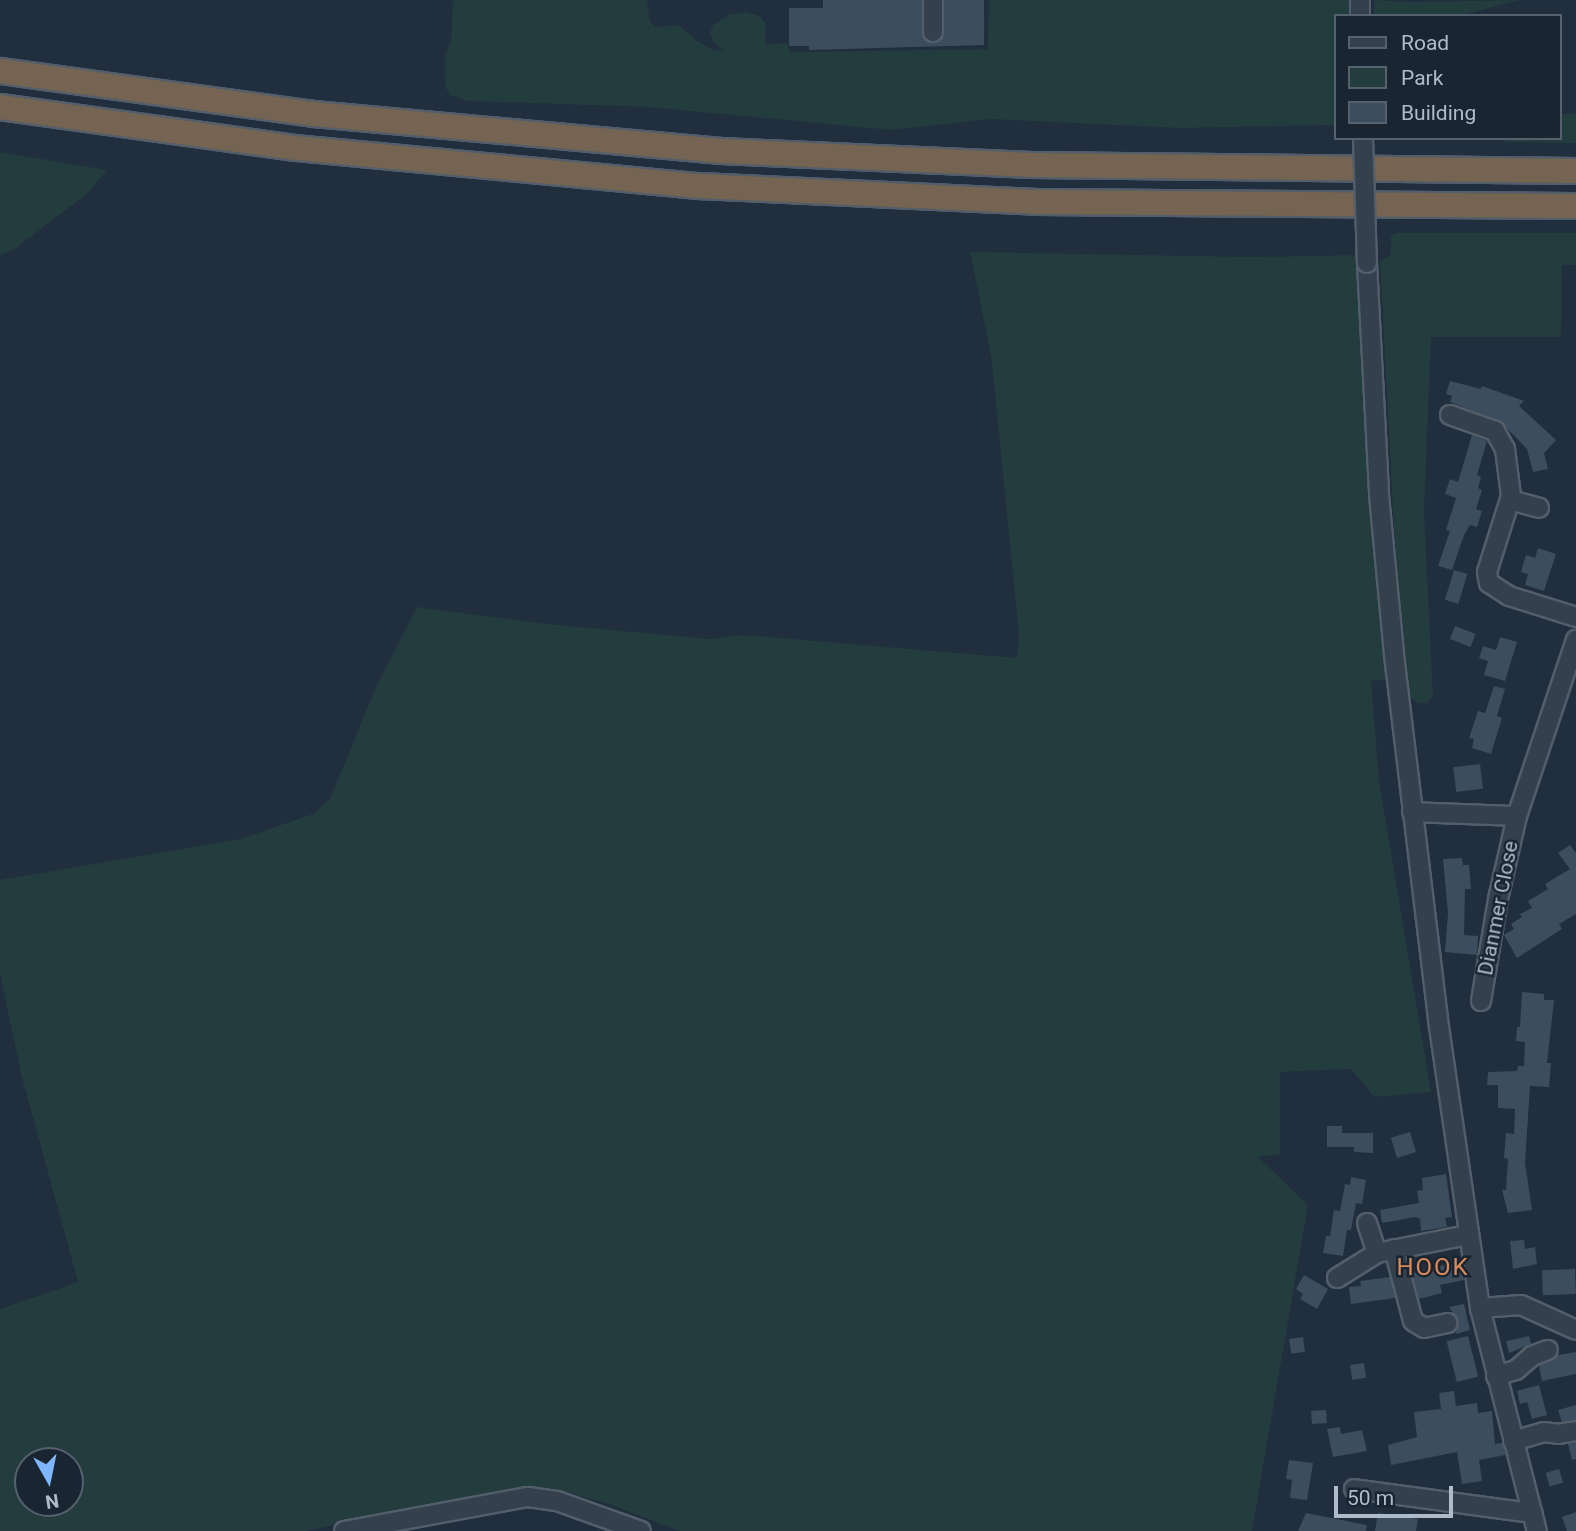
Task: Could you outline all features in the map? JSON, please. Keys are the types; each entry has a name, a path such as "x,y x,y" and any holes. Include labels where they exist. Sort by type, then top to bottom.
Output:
{"highway":[{"path":"0,71 314,114 721,151 1046,166 1576,171"},
{"path":"0,107 296,148 713,187 1037,202 1576,206"}],"street":[{"path":"933,0 933,32"},
{"path":"1363,140 1379,495 1412,812 1464,1139 1468,1236 1480,1308 1537,1531"},
{"path":"1450,415 1495,431 1500,437 1509,467 1510,500 1489,565 1489,583 1508,596 1576,617"},
{"path":"1510,500 1539,508"},
{"name":"Dianmer Close","path":"1480,1001 1497,898 1517,816 1576,640"},
{"name":"Dianmer Close","path":"1412,812 1517,816"},
{"path":"1367,1223 1386,1251 1413,1321 1424,1328 1447,1323"},
{"path":"1337,1278 1386,1251 1468,1236"},
{"path":"1480,1308 1521,1305 1576,1330"},
{"path":"1496,1376 1524,1365 1532,1356 1548,1350"},
{"path":"1524,1365 1530,1383"},
{"path":"1513,1441 1544,1432 1558,1434 1576,1431"},
{"path":"1354,1489 1532,1513"},
{"path":"344,1531 528,1497 557,1501 640,1531"}],"green space":[{"path":"453,0 647,0 650,21 655,27 679,25 697,41 714,50 726,51 713,42 710,33 713,25 730,14 746,12 760,16 766,24 765,44 787,43 790,52 988,49 989,0 1350,0 1350,14 1334,14 1334,125 1180,128 991,119 891,130 648,107 467,101 451,95 445,87 445,55 451,41"},
{"path":"1374,0 1520,0 1466,14 1374,14"},
{"path":"1576,113 1576,143 1502,140 1562,140 1562,114"},
{"path":"0,152 107,170 87,194 12,251 0,255"},
{"path":"1395,233 1576,233 1576,265 1562,265 1561,337 1431,337 1424,511 1433,696 1427,703 1418,703 1408,695 1394,530 1380,261 1391,255 1391,236"},
{"path":"970,252 1251,257 1357,255 1387,663 1387,677 1381,681 1371,679 1379,780 1431,1092 1374,1097 1351,1069 1280,1072 1280,1154 1258,1157 1308,1205 1252,1531 679,1531 612,1505 556,1489 525,1486 306,1531 0,1531 0,1309 78,1282 21,1074 0,973 0,880 240,839 313,814 330,799 376,687 417,607 547,624 709,639 743,635 1017,658 1019,635 992,362"}],"building":[{"path":"823,0 922,0 922,33 924,38 932,43 943,37 944,0 984,0 984,45 809,50 809,46 789,46 789,8 823,8"},
{"path":"1450,381 1481,389 1482,386 1524,401 1519,406 1556,440 1544,453 1548,469 1533,472 1527,449 1500,421 1450,402 1452,396 1446,394"},
{"path":"1472,435 1487,441 1477,475 1481,477 1478,488 1482,490 1476,509 1482,511 1477,527 1470,525 1464,535 1452,570 1438,566 1450,531 1446,530 1456,498 1445,494 1450,479 1458,482"},
{"path":"1538,548 1556,554 1544,591 1525,585 1528,574 1521,572 1526,555 1535,558"},
{"path":"1454,570 1467,574 1458,604 1445,600"},
{"path":"1455,626 1476,634 1471,647 1450,639"},
{"path":"1500,637 1517,642 1505,681 1484,675 1488,661 1479,658 1483,646 1496,650"},
{"path":"1494,686 1505,689 1497,716 1502,718 1491,754 1472,748 1474,739 1469,738 1478,711 1485,713"},
{"path":"1480,764 1483,789 1456,792 1453,767"},
{"path":"1570,845 1576,853 1576,914 1559,924 1562,929 1517,958 1504,935 1514,929 1511,924 1522,917 1520,914 1532,908 1528,901 1548,889 1545,884 1570,869 1558,853"},
{"path":"1462,858 1463,865 1469,865 1471,889 1465,889 1464,935 1478,936 1477,955 1445,952 1448,914 1443,859"},
{"path":"1522,992 1544,994 1544,1000 1554,1000 1547,1063 1551,1063 1549,1087 1530,1086 1525,1163 1532,1210 1508,1213 1502,1190 1506,1190 1508,1159 1504,1158 1506,1133 1514,1134 1515,1109 1498,1108 1498,1085 1487,1085 1488,1072 1517,1071 1518,1066 1524,1066 1525,1042 1516,1041 1517,1027 1520,1027"},
{"path":"1327,1126 1342,1126 1342,1133 1373,1133 1373,1153 1354,1152 1354,1147 1327,1147"},
{"path":"1410,1132 1416,1152 1397,1158 1391,1138"},
{"path":"1446,1174 1452,1217 1445,1218 1447,1227 1421,1231 1420,1219 1416,1217 1382,1223 1380,1210 1419,1203 1417,1191 1423,1190 1422,1178"},
{"path":"1351,1177 1366,1180 1362,1204 1356,1203 1351,1230 1347,1230 1343,1256 1323,1253 1326,1236 1330,1236 1334,1210 1340,1211 1345,1184 1350,1185"},
{"path":"1524,1240 1525,1249 1535,1247 1537,1264 1513,1269 1510,1241"},
{"path":"1461,1261 1464,1280 1440,1285 1442,1293 1419,1299 1412,1273"},
{"path":"1575,1269 1576,1294 1543,1295 1542,1270"},
{"path":"1304,1275 1328,1289 1317,1309 1300,1299 1303,1294 1296,1289"},
{"path":"1390,1277 1395,1298 1351,1304 1349,1287 1361,1286 1360,1281"},
{"path":"1464,1304 1470,1330 1456,1334 1458,1320 1449,1307"},
{"path":"1468,1336 1478,1377 1457,1382 1447,1341"},
{"path":"1529,1336 1531,1344 1509,1353 1506,1341"},
{"path":"1303,1337 1305,1352 1291,1354 1289,1339"},
{"path":"1576,1352 1576,1374 1542,1381 1539,1366 1558,1355"},
{"path":"1364,1363 1366,1378 1352,1380 1350,1365"},
{"path":"1539,1385 1547,1415 1532,1419 1527,1402 1520,1404 1517,1391"},
{"path":"1454,1391 1456,1406 1477,1403 1478,1413 1492,1411 1495,1444 1502,1443 1505,1455 1479,1460 1482,1481 1462,1484 1457,1452 1391,1465 1388,1445 1417,1437 1414,1412 1441,1409 1439,1393"},
{"path":"1576,1405 1576,1420 1562,1422 1558,1410"},
{"path":"1326,1410 1327,1423 1312,1424 1311,1411"},
{"path":"1340,1427 1341,1434 1362,1430 1367,1451 1333,1457 1327,1429"},
{"path":"1576,1443 1576,1459 1572,1460 1568,1444"},
{"path":"1289,1460 1313,1463 1307,1500 1290,1498 1292,1480 1286,1479"},
{"path":"1559,1469 1563,1482 1550,1486 1546,1473"},
{"path":"1576,1512 1576,1531 1567,1531 1562,1517"},
{"path":"1306,1513 1367,1525 1366,1531 1298,1531"},
{"path":"1378,1513 1418,1519 1416,1531 1375,1531"}],"district":[{"name":"HOOK","path":"1433,1268"}]}
